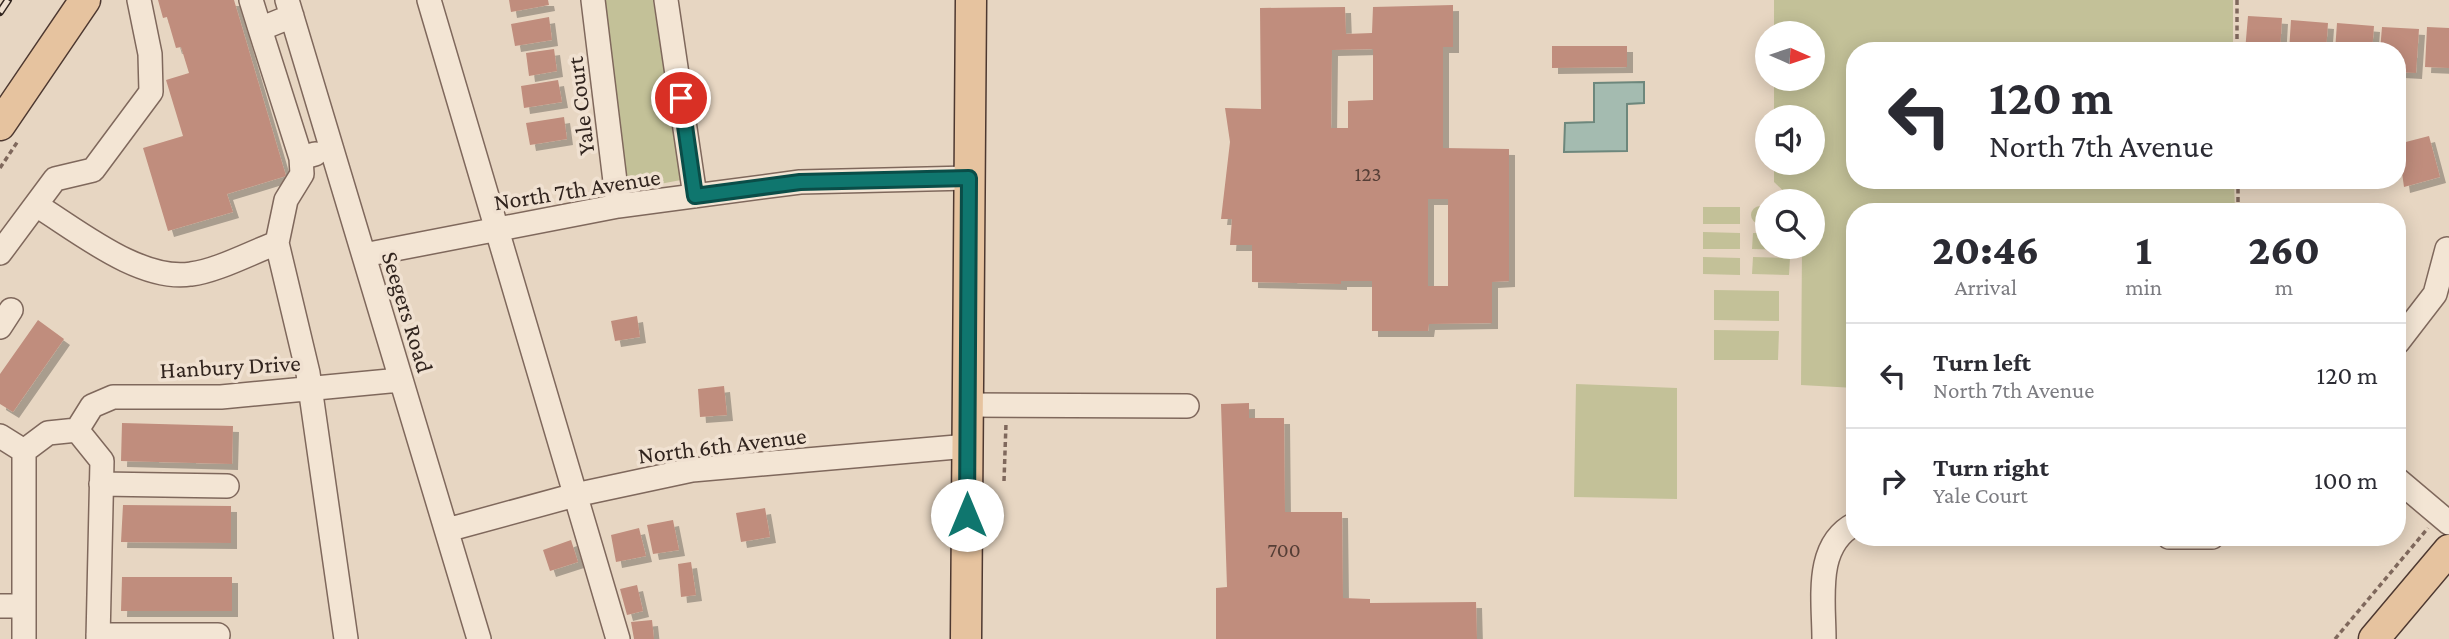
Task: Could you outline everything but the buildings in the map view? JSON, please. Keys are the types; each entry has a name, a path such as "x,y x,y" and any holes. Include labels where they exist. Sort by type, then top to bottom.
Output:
{"main road":[{"path":"0,125 85,0"},
{"path":"966,639 971,0"},
{"path":"2374,639 2449,550"}],"street":[{"path":"0,253 55,179 93,170 151,92 150,54 139,0"},
{"path":"251,0 301,158 302,174 286,200 277,243 311,388 346,639"},
{"path":"429,0 618,639"},
{"name":"Yale Court","path":"593,0 618,206"},
{"path":"666,0 695,196"},
{"path":"260,29 290,8"},
{"name":"Seegers Road","path":"290,8 479,639"},
{"path":"301,158 332,149"},
{"name":"North 7th Avenue","path":"364,256 618,206 800,182 969,178"},
{"path":"36,205 131,263 170,274 192,275 277,243"},
{"path":"2406,332 2435,294 2447,249"},
{"name":"Hanbury Drive","path":"78,430 92,406 113,397 221,397 400,380"},
{"path":"968,405 1188,406"},
{"path":"24,451 48,433 78,430 102,461 98,637 218,635"},
{"path":"0,436 24,451"},
{"name":"North 6th Avenue","path":"447,530 575,495 692,470 968,446"},
{"path":"24,451 24,639"},
{"path":"101,484 227,486"},
{"path":"2406,487 2449,523"},
{"path":"1824,639 1824,569 1831,547 1846,528"},
{"path":"0,606 24,606"}],"path":[{"path":"2237,0 2237,42"},
{"path":"1004,481 1006,411"},
{"path":"2335,639 2425,532"}],"shaded area":[{"path":"604,0 653,0 681,180 628,190"},
{"path":"1774,0 2233,0 2233,42 1846,42 1846,189 2234,189 2235,203 1846,203 1846,388 1801,385 1802,259 1825,259 1825,189 1781,189 1774,182 1774,175 1825,175 1825,105 1774,105 1774,91 1825,91 1825,21 1774,21"},
{"path":"1644,82 1644,103 1627,104 1627,151 1564,152 1565,123 1594,122 1594,83"},
{"path":"1703,207 1740,207 1740,224 1703,224"},
{"path":"1755,208 1755,222 1751,215"},
{"path":"1703,232 1740,233 1740,249 1703,249"},
{"path":"1753,233 1755,233 1755,249 1752,249"},
{"path":"1703,257 1740,258 1740,275 1703,274"},
{"path":"1753,257 1790,259 1789,275 1752,274"},
{"path":"1714,290 1779,291 1779,321 1714,320"},
{"path":"1714,330 1779,331 1778,360 1714,360"},
{"path":"1576,384 1677,388 1677,499 1574,497"}],"railway":[{"path":"0,12 8,0"}],"route":[{"path":"681,98 695,196 800,182 969,178 967,515"}]}
